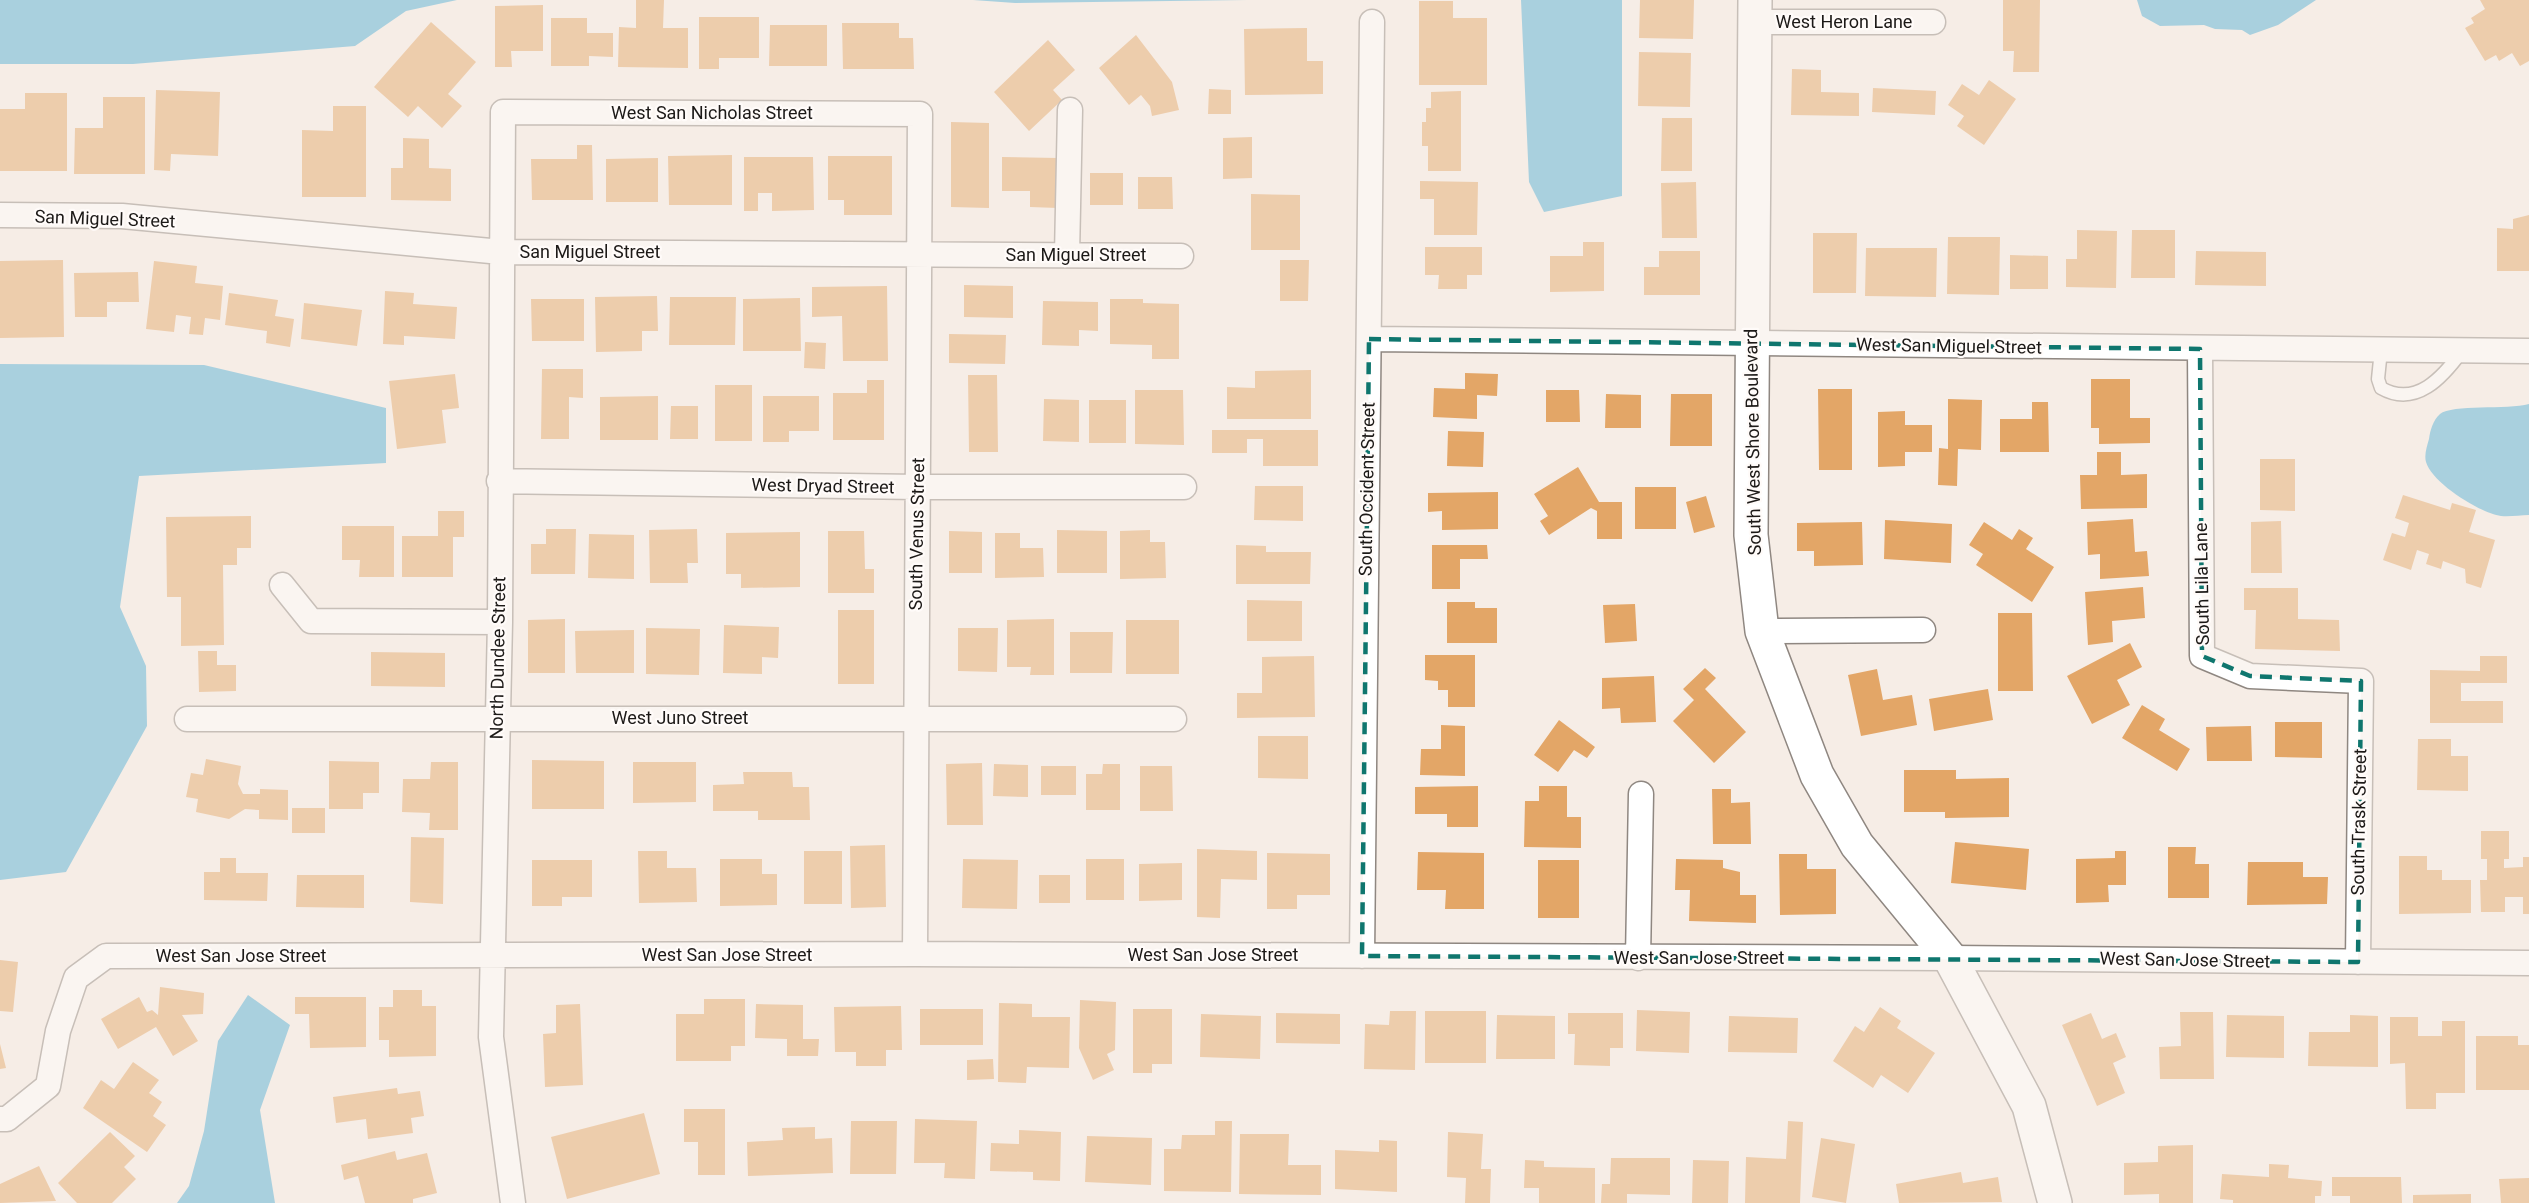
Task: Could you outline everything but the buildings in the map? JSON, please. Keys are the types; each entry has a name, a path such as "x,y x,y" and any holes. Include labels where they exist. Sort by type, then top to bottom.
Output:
{"street":[{"name":"West Heron Lane","path":"1755,11 1933,22"},
{"name":"South West Shore Boulevard","path":"1755,11 1751,535 1762,631 1816,775 1857,844 1950,958 2029,1106 2055,1203"},
{"name":"South Occident Street","path":"1362,956 1372,22"},
{"path":"1067,255 1070,110"},
{"name":"West San Nicholas Street","path":"502,112 921,114"},
{"name":"North Dundee Street","path":"502,112 500,622 494,955 490,1037 513,1203"},
{"name":"South Venus Street","path":"915,954 921,114"},
{"name":"San Miguel Street","path":"0,215 122,216 501,252 1181,256"},
{"name":"West San Miguel Street","path":"1368,339 2529,351"},
{"name":"South Lila Lane","path":"2200,349 2202,656 2250,676 2361,681"},
{"name":"West Dryad Street","path":"499,481 918,487 1184,487"},
{"path":"282,585 311,621 500,622"},
{"path":"1762,631 1923,630"},
{"name":"South Trask Street","path":"2358,962 2361,681"},
{"name":"West Juno Street","path":"187,719 1174,719"},
{"path":"1638,958 1641,794"},
{"name":"West San Jose Street","path":"0,1119 7,1119 48,1086 58,1031 76,978 106,956 915,954 2529,963"}],"lane":[{"path":"2380,350 2378,379 2381,388 2390,393 2402,395 2426,389 2442,377 2462,351"}],"highlighted area":[{"path":"1369,339 2200,349 2202,656 2250,676 2361,681 2358,962 1362,956"}],"water":[{"path":"0,0 457,0 406,11 355,46 133,64 0,64"},
{"path":"973,0 1247,0 1015,3"},
{"path":"1521,0 1622,0 1622,196 1544,212 1529,182"},
{"path":"2137,0 2316,0 2278,25 2250,35 2242,30 2215,29 2204,25 2160,26 2142,16"},
{"path":"0,364 204,365 386,408 386,463 139,476 120,607 146,666 147,726 66,872 0,880"},
{"path":"2529,404 2529,515 2501,516 2481,509 2447,488 2430,470 2426,462 2426,450 2432,426 2440,414 2456,409"},
{"path":"248,995 290,1025 260,1110 275,1203 177,1203 189,1186 204,1131 218,1041"}]}
